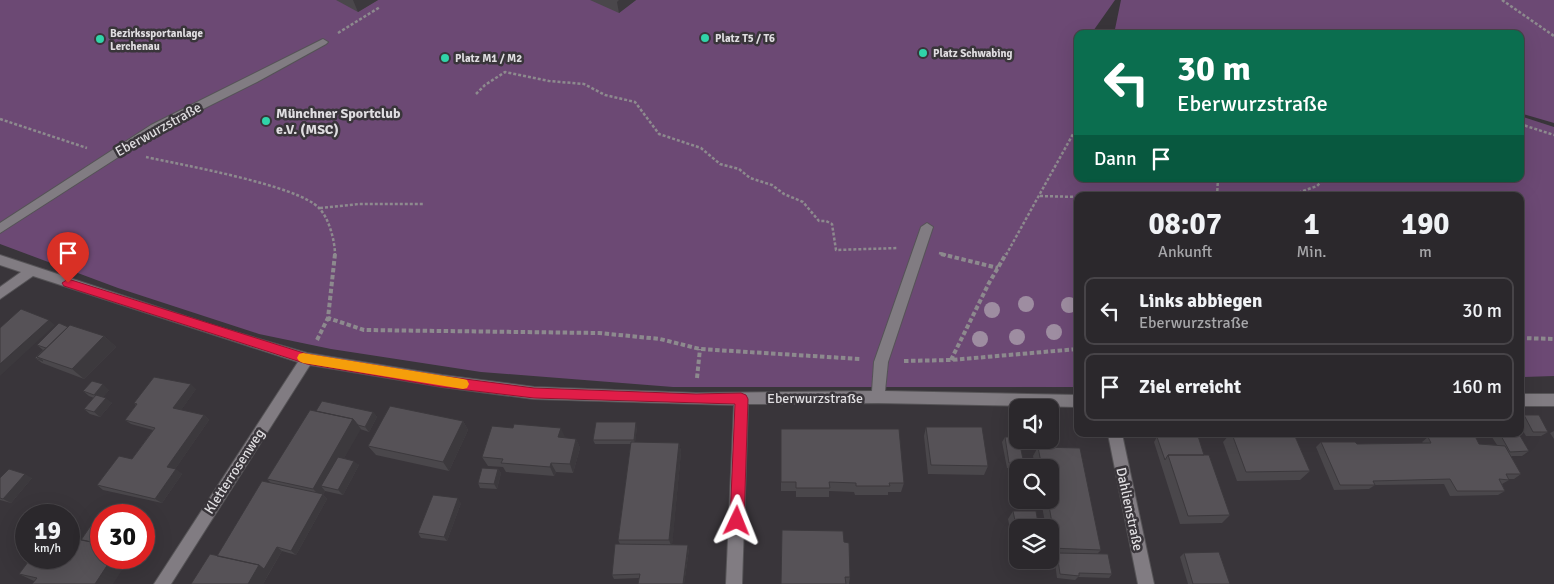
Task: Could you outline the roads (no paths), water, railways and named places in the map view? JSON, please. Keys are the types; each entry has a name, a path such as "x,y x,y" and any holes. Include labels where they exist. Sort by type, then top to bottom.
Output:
{"street":[{"name":"Eberwurzstraße","path":"0,229 109,156 155,128 253,80 323,42"},
{"path":"878,398 881,362 927,227"},
{"name":"Eberwurzstraße","path":"0,260 307,359 442,381 534,393 696,399 1074,400"},
{"path":"0,294 31,271"},
{"name":"Kletterrosenweg","path":"162,584 307,359"},
{"path":"734,584 741,399"},
{"path":"1524,400 1554,400"},
{"name":"Dahlienstraße","path":"1116,437 1146,584"}],"place":[{"name":"Platz T5 / T6","path":"705,38"},
{"name":"Bezirkssportanlage Lerchenau","path":"100,39"},
{"name":"Platz Schwabing","path":"923,53"},
{"name":"Platz M1 / M2","path":"445,58"},
{"name":"Münchner Sportclub e.V. (MSC)","path":"266,121"}]}
